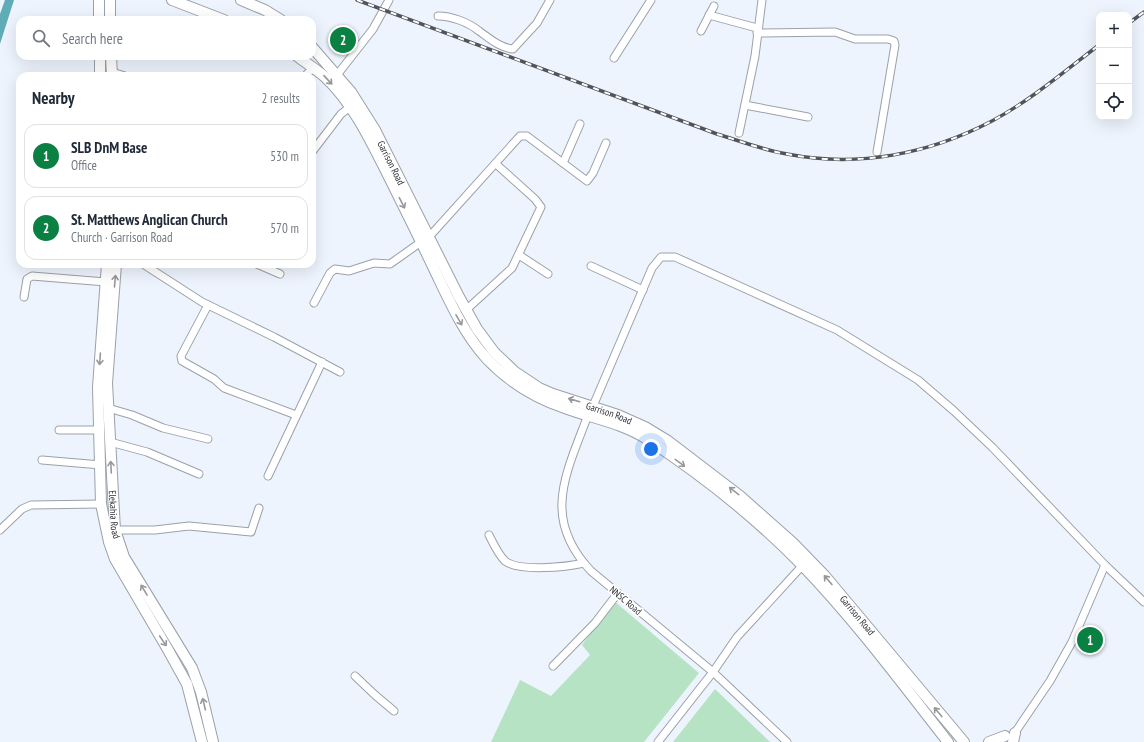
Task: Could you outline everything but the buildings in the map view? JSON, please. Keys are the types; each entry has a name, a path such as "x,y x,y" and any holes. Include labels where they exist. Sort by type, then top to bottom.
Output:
{"main road":[{"path":"99,0 99,16"},
{"path":"110,0 110,16"},
{"path":"172,0 214,16"},
{"path":"241,0 265,10 275,16"},
{"name":"Garrison Road","path":"316,51 351,92 375,130 425,239 461,323 469,337 488,360 509,380 533,395 555,405 591,411 633,421 668,441 740,496 769,521 825,576 961,739"},
{"path":"100,60 100,72"},
{"path":"111,60 112,72"},
{"name":"Garrison Road","path":"302,60 325,77 350,106 466,310 494,352 515,372 553,394 646,438 707,482 762,528 802,566 838,605 945,739"},
{"name":"Elekahia Road","path":"107,268 98,387 101,504 109,542 115,559 187,684 202,742"},
{"name":"Elekahia Road","path":"116,268 107,383 115,530 124,557 194,673 201,692 214,742"},
{"path":"961,739 974,742"},
{"path":"989,742 1008,739"}],"street":[{"path":"337,75 373,29 389,0"},
{"path":"614,58 650,0"},
{"path":"739,133 755,56 762,0"},
{"path":"438,16 445,16 465,23 478,30 497,44 513,49 537,23 547,2"},
{"path":"702,31 714,6"},
{"path":"709,15 757,31 835,32 855,39 888,39 894,41 895,45 877,152"},
{"path":"309,72 313,68"},
{"path":"746,105 808,117"},
{"path":"316,147 340,114 350,106"},
{"path":"563,163 580,124"},
{"path":"314,303 330,273 335,269 349,272 374,264 390,264 425,239 496,164 520,136 524,134 584,180 588,181 606,143"},
{"path":"466,310 512,268 541,207 535,199 496,164"},
{"path":"519,255 548,274"},
{"name":"NNSC Road","path":"787,742 713,672 584,563 570,541 564,525 561,508 566,475 591,411 657,261 667,256 674,257 816,320 850,337 918,380 954,411 993,448 1105,565"},
{"path":"591,266 643,290"},
{"path":"149,268 208,305 340,372"},
{"path":"266,268 280,274"},
{"path":"24,297 27,279 32,276 106,282"},
{"path":"208,305 181,356 182,361 214,379 224,388 296,415"},
{"path":"268,476 322,362"},
{"path":"108,408 132,415 163,428 208,439"},
{"path":"59,430 100,430"},
{"path":"110,442 147,452 199,474"},
{"path":"42,460 101,465"},
{"path":"0,530 22,509 30,505 101,504"},
{"path":"115,530 154,530 188,526 251,532 259,508"},
{"path":"489,535 502,557 514,565 553,568 584,563"},
{"path":"1008,739 1050,681 1072,642 1105,565 1144,602"},
{"path":"658,742 713,672 737,637 802,566"},
{"path":"553,666 595,623 618,593"},
{"path":"355,676 394,711"}],"green space":[{"path":"614,601 699,673 644,742 491,742 520,680 551,696 590,655 582,645"},
{"path":"715,689 770,742 673,742"}],"water":[{"path":"5,0 14,0 0,44 0,14"}],"railway":[{"path":"357,0 717,134 769,150 814,158 840,159 892,155 918,150 943,142 992,121 1006,113 1047,85 1096,47"},
{"path":"1132,21 1144,12"}],"place":[{"name":"St. Matthews Anglican Church","path":"343,40"},
{"name":"SLB DnM Base","path":"1090,640"}]}
